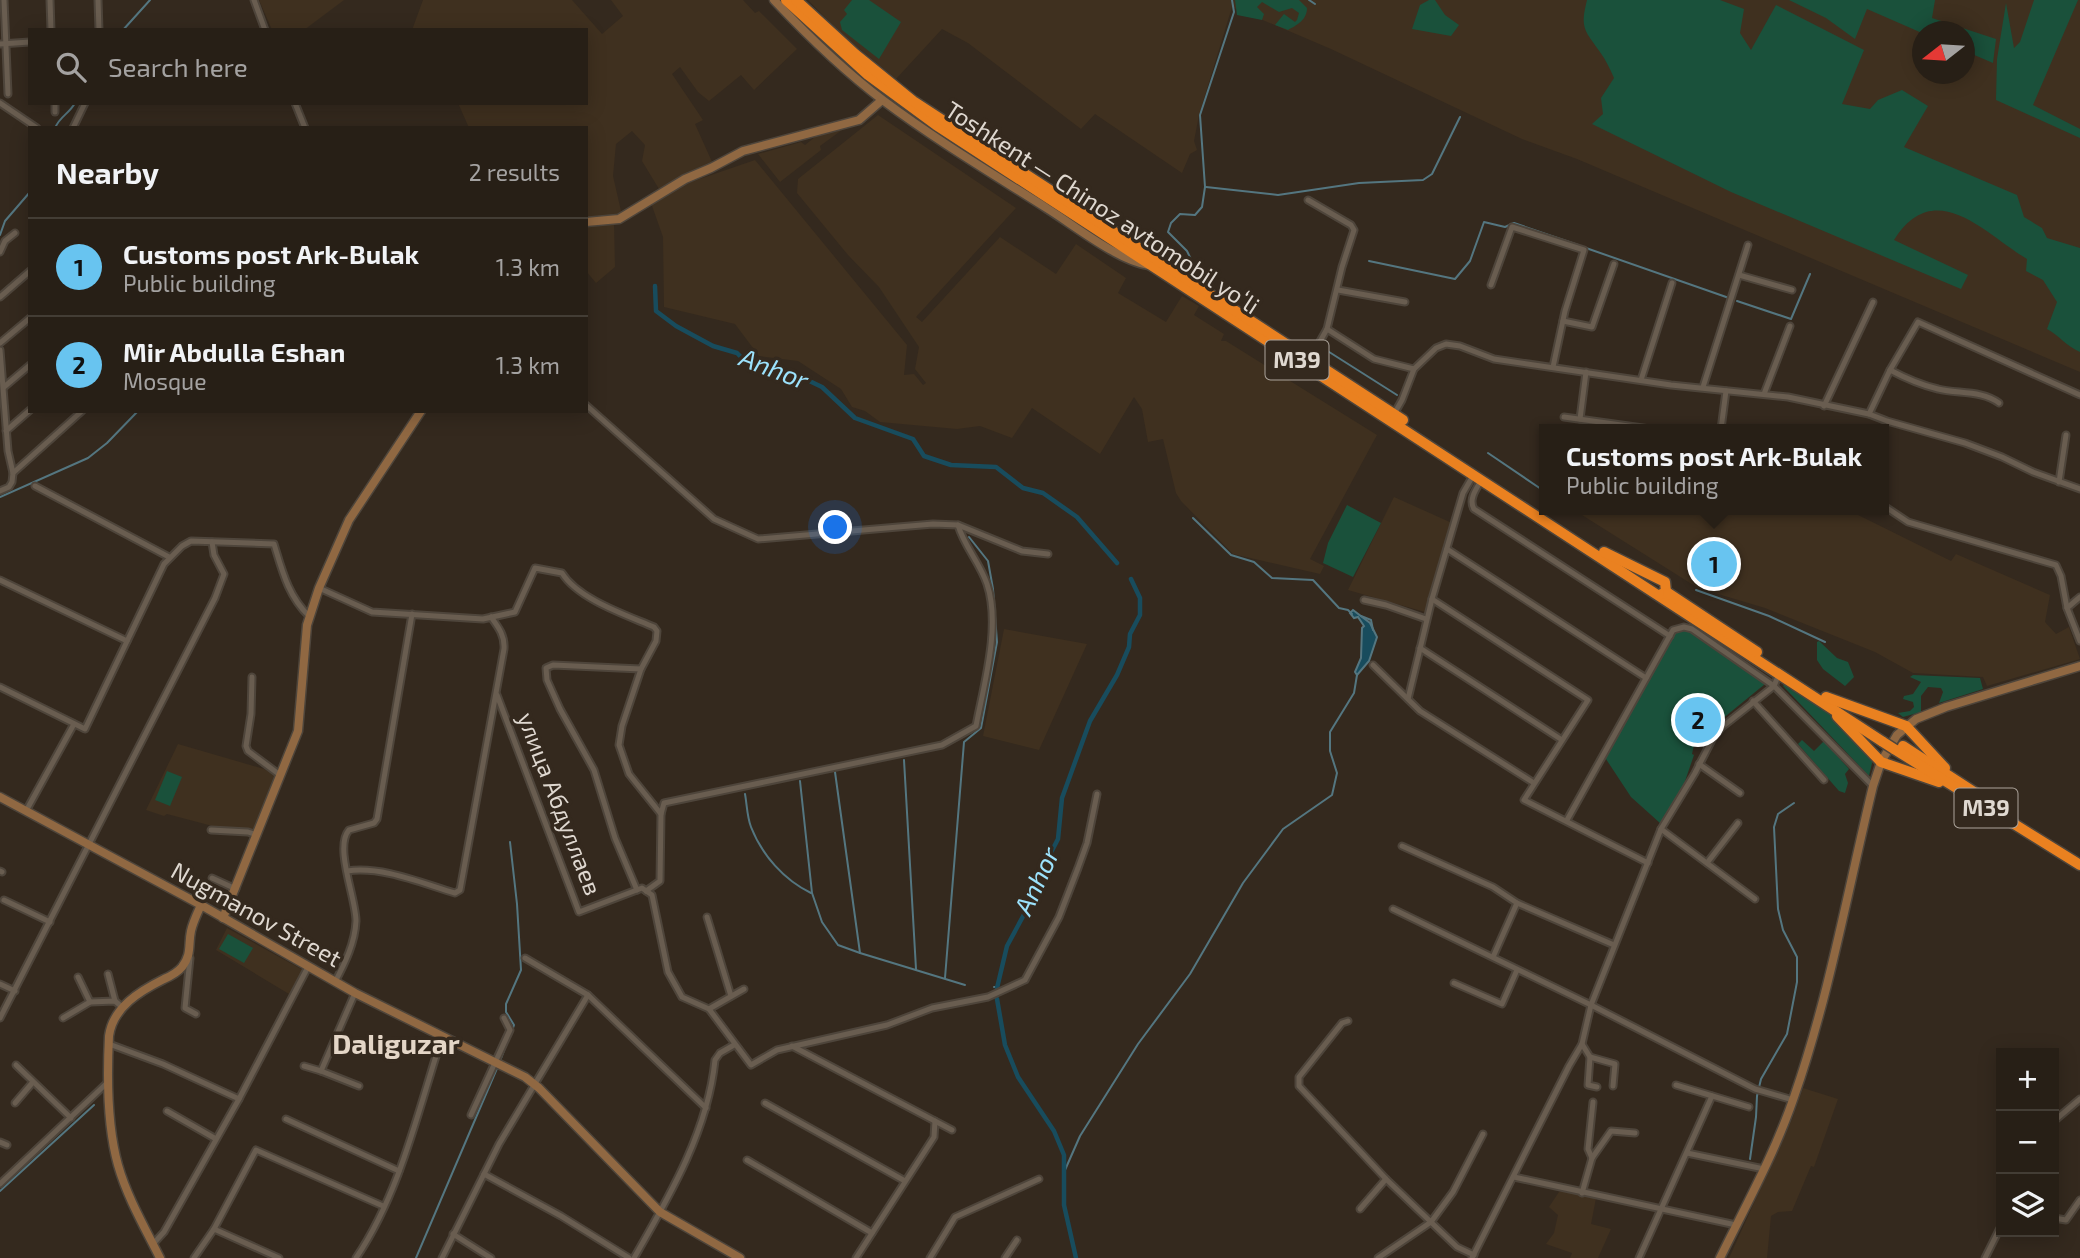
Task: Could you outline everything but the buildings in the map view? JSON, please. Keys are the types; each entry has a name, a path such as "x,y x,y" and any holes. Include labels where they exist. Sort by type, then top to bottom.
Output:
{"highway":[{"name":"Toshkent — Chinoz avtomobil yoʻli","path":"786,0 883,86 981,154 2080,865"},
{"name":"Toshkent — Chinoz avtomobil yoʻli","path":"796,0 847,47 913,100 1054,202 1310,359 1539,509"},
{"path":"882,100 883,86"},
{"path":"980,166 981,154"},
{"name":"Toshkent — Chinoz avtomobil yoʻli","path":"1548,515 1604,552 1665,582 1657,590"},
{"name":"Toshkent — Chinoz avtomobil yoʻli","path":"1657,590 1695,626 1824,699"},
{"path":"1824,699 1903,725 1966,791"},
{"path":"1824,699 1881,762 1966,791"},
{"name":"Toshkent — Chinoz avtomobil yoʻli","path":"1966,791 2080,858"}],"street":[{"path":"4,0 3,43 8,94"},
{"path":"50,0 51,28"},
{"path":"98,0 99,28"},
{"path":"254,0 264,28"},
{"name":"M39","path":"774,0 821,47 882,100 980,166 1054,202"},
{"path":"3,43 28,42"},
{"path":"588,222 619,219 685,179 743,151 859,120 882,100"},
{"path":"0,103 34,126"},
{"path":"55,105 55,112"},
{"path":"74,126 84,105"},
{"path":"296,105 304,126"},
{"path":"1308,200 1354,230 1327,330 1310,359"},
{"path":"1491,285 1509,229 1512,227 1581,248 1584,254 1563,321 1553,367"},
{"path":"0,253 5,241 15,233"},
{"path":"1703,387 1748,245"},
{"path":"1563,321 1592,327 1614,264"},
{"path":"0,297 28,273"},
{"path":"1739,275 1792,290"},
{"path":"1641,380 1672,283"},
{"path":"1338,290 1405,302"},
{"path":"1824,406 1873,302"},
{"path":"0,343 28,320"},
{"path":"1868,414 1918,322 2080,395"},
{"path":"1764,394 1790,326"},
{"path":"1327,330 1374,359 1414,369"},
{"path":"1394,414 1414,369 1436,348 1446,344 1460,346 1494,359 1764,394 1868,414 1965,443 2080,489"},
{"path":"0,350 3,414 13,473 9,487 0,491"},
{"path":"2,382 28,366"},
{"path":"1890,370 1939,389 1992,397 1999,403"},
{"path":"1580,419 1586,372"},
{"path":"1722,424 1726,391"},
{"path":"588,407 714,519 758,539 933,524 958,525 1022,551 1048,554"},
{"path":"6,431 28,413"},
{"path":"13,473 80,413"},
{"path":"223,918 299,725 309,616 319,589 349,520 420,413"},
{"path":"1564,418 1615,424"},
{"path":"2059,482 2066,435"},
{"path":"0,459 10,458"},
{"path":"1408,699 1426,619 1463,494 1478,477"},
{"path":"1478,477 1471,501 1474,509 1670,636"},
{"path":"35,486 169,557"},
{"path":"1889,509 1908,522 2056,565 2061,576 2067,608 2080,641"},
{"path":"646,891 660,881 661,814 664,803 942,745 976,726 991,639 990,602 988,585 958,525"},
{"path":"0,687 85,729 169,557 187,542 274,544 286,584 301,609 309,616"},
{"path":"0,1018 215,598 223,574 214,555 212,542"},
{"path":"1447,549 1646,678"},
{"path":"319,589 372,612 491,617 512,613 518,609 534,568 561,572 571,584 584,593 654,627 657,631 656,641 641,669 619,736 619,745 629,774 661,814"},
{"path":"0,580 127,641"},
{"path":"2067,608 2080,597"},
{"path":"1432,599 1588,700 1534,783 1525,802 1567,820 1648,863"},
{"path":"1364,600 1426,619"},
{"path":"335,982 351,950 356,920 344,846 346,833 374,823 377,818 412,614"},
{"path":"347,871 361,869 455,893 460,890 505,642 501,629 491,617"},
{"path":"1567,820 1673,630 1684,627 1695,626 1774,686 1873,786"},
{"path":"1420,648 1562,740"},
{"path":"641,669 553,665 546,668 547,680 560,709 594,770 615,838 637,890 642,888 652,895 668,972 682,998 709,1009 751,1065 777,1050 887,1025 932,1008 988,997 1025,980 1059,917 1078,868 1087,843 1097,794"},
{"path":"1373,665 1420,711 1534,783"},
{"path":"1720,1258 1764,1169 1793,1100 1813,1034 1873,786 1881,762 1903,725 1958,703 2080,666"},
{"path":"1348,1021 1342,1023 1299,1077 1300,1086 1386,1180 1457,1247 1473,1257 1569,1066 1583,1044 1591,1005 1661,829 1713,738 1722,727 1774,686 1779,673"},
{"path":"253,677 246,746 248,751 280,775"},
{"name":"улица Абдуллаев","path":"497,695 579,912 637,890"},
{"path":"1753,701 1824,780"},
{"path":"26,811 74,724"},
{"path":"1699,764 1740,793"},
{"name":"Nugmanov Street","path":"0,797 201,905 355,993 534,1083 660,1212 739,1258"},
{"path":"1707,863 1738,823"},
{"path":"1661,829 1755,899"},
{"path":"211,830 257,835"},
{"path":"1402,846 1493,887 1517,903 1614,944"},
{"path":"212,878 236,889"},
{"path":"5,900 50,922"},
{"path":"1493,957 1517,903"},
{"path":"197,1014 185,1008 191,933 201,905"},
{"path":"1393,909 1591,1005 1755,1089 1793,1100"},
{"path":"707,917 732,996"},
{"path":"63,1018 90,1002 119,1004 178,972 190,953"},
{"path":"525,958 588,995 706,1108"},
{"path":"153,1244 164,1232 239,1099 308,967"},
{"path":"1454,983 1502,1004 1517,970"},
{"path":"108,974 119,1004 109,1044 112,1138 127,1191 160,1258"},
{"path":"78,978 90,1002"},
{"path":"0,984 15,990"},
{"path":"709,1009 744,989"},
{"path":"321,1071 355,993"},
{"path":"442,1258 534,1083 588,995"},
{"path":"471,1115 499,1065 510,1030 503,1018"},
{"path":"356,1258 369,1239 399,1171 442,1037"},
{"path":"109,1044 163,1064 239,1099"},
{"path":"1583,1044 1590,1057 1588,1085 1597,1087"},
{"path":"484,1174 631,1258 660,1212 693,1144 706,1108 715,1060 720,1053 734,1045"},
{"path":"792,1046 952,1130"},
{"path":"1590,1057 1615,1063 1613,1086"},
{"path":"16,1065 71,1118"},
{"path":"304,1066 359,1086"},
{"path":"0,1184 110,1078"},
{"path":"15,1103 33,1082"},
{"path":"1676,1085 1749,1107"},
{"path":"97,1093 110,1093"},
{"path":"1639,1258 1712,1096"},
{"path":"2059,1117 2080,1100"},
{"path":"1592,1158 1588,1149 1593,1102"},
{"path":"765,1103 905,1181"},
{"path":"167,1111 216,1139"},
{"path":"286,1119 399,1171"},
{"path":"856,1258 934,1137 935,1121"},
{"path":"1582,1193 1592,1158 1611,1131 1635,1133"},
{"path":"1378,1258 1431,1222 1452,1192 1483,1134"},
{"path":"0,1142 7,1145"},
{"path":"194,1258 214,1229 256,1150 383,1206"},
{"path":"1687,1153 1764,1169"},
{"path":"747,1160 872,1233"},
{"path":"1514,1177 1736,1225"},
{"path":"930,1258 955,1217 1039,1179"},
{"path":"1360,1209 1386,1180"},
{"path":"2059,1219 2067,1220 2080,1200"},
{"path":"214,1229 279,1258"},
{"path":"453,1234 491,1258"},
{"path":"1985,1258 1996,1236"},
{"path":"1005,1258 1017,1240"}],"shaded area":[{"path":"259,0 344,0 307,28 271,28"},
{"path":"423,0 572,0 602,34 623,16 611,0 743,0 755,13 759,11 797,49 754,90 741,75 709,101 698,92 680,67 672,74 703,120 695,124 713,164 688,173 659,189 642,161 645,145 632,131 616,144 613,176 621,211 614,223 615,267 596,283 588,273 588,126 468,126 459,105 588,105 588,28 413,28"},
{"path":"808,0 2080,0 2080,372 1577,159 1522,139 1331,49 1232,7 1199,115 1194,141 1197,150 1190,154 1182,173 1095,114 1081,129 968,43 942,29 896,79 842,35"},
{"path":"878,115 1016,208 916,317 922,322 1000,237 1056,274 1076,244 1126,278 1118,293 1166,322 1182,296 1199,306 1194,315 1224,334 1221,341 1226,341 1377,435 1310,559 1324,566 1320,574 1233,554 1181,501 1176,493 1163,439 1148,442 1142,409 1134,397 1100,454 1032,408 1012,438 980,426 957,429 880,422 865,411 852,407 841,389 798,361 759,356 735,324 664,307 663,237 651,203 688,183 755,160 907,345 904,375 914,374 923,385 926,383 915,369 919,347 879,287 848,255 797,193 798,179"},
{"path":"841,128 842,130 820,146 821,150 780,182 758,154 801,142 805,145 815,137"},
{"path":"1394,497 1452,523 1425,612 1348,590"},
{"path":"1582,515 1858,515 1951,561 1956,554 2050,595 2045,622 2056,634 2069,627 2080,659 1987,686 1983,677 1913,673 1875,652 1765,608 1698,588"},
{"path":"1004,629 1087,644 1039,750 983,736"},
{"path":"178,744 264,769 275,776 254,832 220,828 146,810"},
{"path":"227,928 303,970 289,994 216,950"},
{"path":"1803,1088 1838,1099 1814,1167 1811,1166 1792,1211 1778,1212 1771,1216 1767,1258 1729,1258 1792,1119"},
{"path":"1564,1190 1596,1198 1591,1224 1611,1229 1598,1258 1570,1258 1572,1253 1546,1244 1554,1233 1558,1215 1549,1207 1559,1192"}],"green space":[{"path":"852,0 869,0 901,22 879,59 842,30 840,22 847,14 844,10"},
{"path":"1235,0 1299,0 1307,8 1307,12 1301,22 1288,30 1275,25 1284,14 1295,22 1297,20 1299,13 1292,8 1279,12 1262,2 1257,7 1264,14 1262,20 1237,15"},
{"path":"1435,0 1445,15 1459,25 1451,36 1412,29 1420,5"},
{"path":"1587,0 1720,0 1744,9 1740,33 1751,50 1776,5 1864,50 1842,104 1870,109 1878,100 1902,90 1928,106 1904,147 2017,195 2024,217 2042,228 2047,238 2080,248 2080,352 2047,329 2057,302 2043,280 2026,271 2027,259 1960,216 1943,211 1926,212 1910,221 1894,240 1968,275 1961,289 1731,192 1592,124 1603,114 1601,98 1614,78 1585,28"},
{"path":"1789,0 1935,0 1932,18 1941,21 1912,21 1912,29 1867,9 1855,39 1826,18"},
{"path":"2034,0 2078,0 2033,105 2080,129 2080,138 1996,100 1997,59 2006,3 2014,48 2020,42"},
{"path":"1975,32 1996,39 1993,63 1975,55"},
{"path":"1347,505 1381,523 1353,577 1323,563 1328,543"},
{"path":"1686,630 1765,684 1716,724 1712,723 1696,736 1694,755 1683,787 1660,823 1631,797 1604,756 1675,633"},
{"path":"1819,641 1837,658 1848,662 1854,677 1845,686 1823,669 1817,660"},
{"path":"1910,677 1980,678 1983,689 1939,703 1943,692 1941,688 1928,687 1921,696 1921,712 1903,717 1898,713 1910,711 1914,707 1913,702 1903,699 1904,696 1913,694 1921,682"},
{"path":"1785,683 1827,710 1873,759 1869,776 1783,686"},
{"path":"1802,740 1814,751 1824,741 1849,769 1845,774 1848,783 1845,793 1839,791 1798,744"},
{"path":"167,771 182,777 170,806 155,800"},
{"path":"228,934 253,948 244,963 219,949"}],"water":[{"path":"1353,610 1370,623 1377,637 1369,661 1357,675 1355,672 1361,658 1364,626 1358,617 1354,618 1350,613"}],"waterway":[{"path":"125,28 150,0"},
{"path":"1199,276 1187,251 1168,232 1171,223 1180,214 1195,215 1202,207 1205,187 1200,115 1234,12 1232,0"},
{"path":"1309,0 1315,4"},
{"path":"56,126 74,105"},
{"path":"1206,187 1278,195 1359,183 1423,180 1432,174 1460,117"},
{"path":"0,235 5,221 28,194"},
{"path":"1369,261 1455,279 1470,261 1484,222 1505,227 1514,223 1578,245"},
{"path":"1586,248 1729,298"},
{"path":"1737,301 1791,319 1810,274"},
{"name":"Anhor","path":"655,286 656,311 676,326 713,346 737,353 744,360 761,368 799,376 822,387 855,418 913,439 924,456 951,465 996,467 1023,488 1043,493 1077,517 1117,563"},
{"path":"1326,350 1397,395"},
{"path":"0,497 88,458 136,413"},
{"path":"1488,453 1539,488"},
{"path":"1193,518 1231,555 1254,562 1272,578 1313,580 1339,608 1352,614"},
{"path":"945,978 964,742 981,728 997,642 988,561 969,537"},
{"name":"Anhor","path":"997,988 1007,946 1027,909 1058,839 1062,798 1090,721 1117,675 1129,647 1130,634 1140,615 1140,598 1131,579"},
{"path":"1696,590 1769,616 1825,642"},
{"path":"1361,616 1371,620 1373,630"},
{"path":"1065,1170 1080,1136 1138,1044 1190,974 1243,883 1283,829 1332,795 1337,773 1330,751 1330,732 1354,693 1357,675"},
{"path":"904,760 916,969"},
{"path":"835,772 860,953"},
{"path":"800,781 812,893 822,922 838,945 965,985"},
{"path":"745,794 750,823 761,847 783,874 811,893"},
{"path":"1750,1159 1761,1079 1787,1034 1797,982 1797,957 1783,930 1778,909 1774,827 1778,814 1794,803"},
{"path":"510,842 521,970 506,1004 506,1012 514,1025 513,1028"},
{"name":"Anhor","path":"997,999 1005,1045 1018,1077 1054,1131 1064,1155 1064,1205 1076,1258"},
{"path":"500,1061 508,1040"},
{"path":"416,1258 498,1066"},
{"path":"0,1191 94,1105"}],"place":[{"name":"Customs post Ark-Bulak","path":"1714,564"},
{"name":"Mir Abdulla Eshan","path":"1698,720"}],"district":[{"name":"Daliguzar","path":"396,1044"}]}
